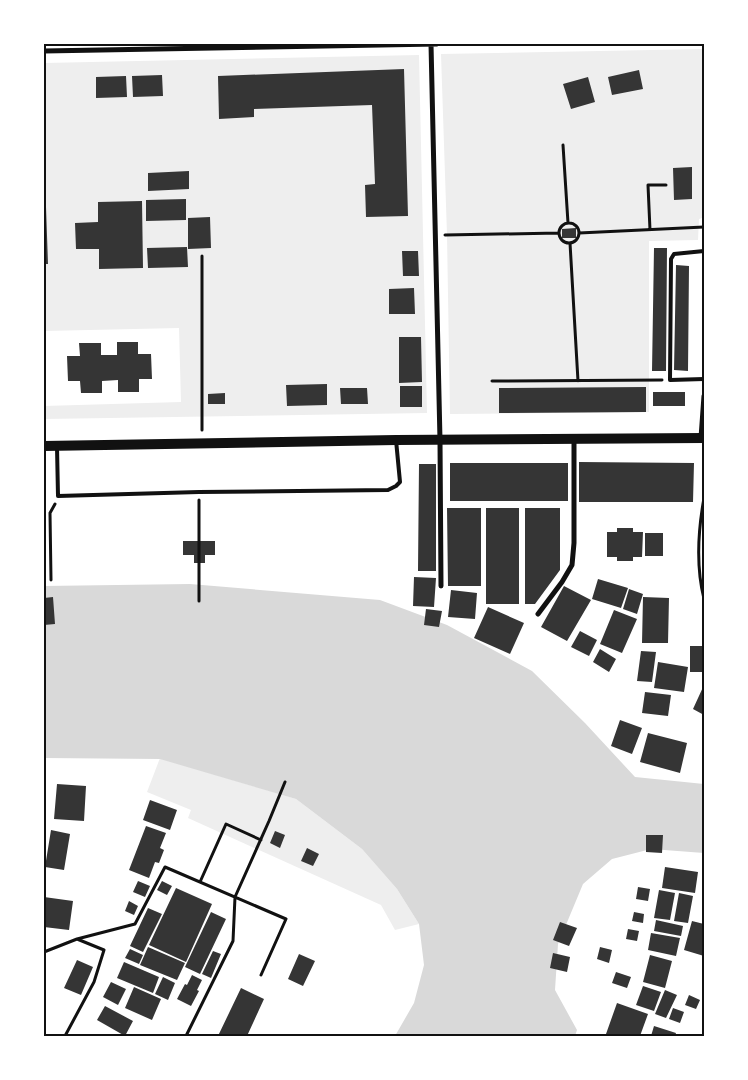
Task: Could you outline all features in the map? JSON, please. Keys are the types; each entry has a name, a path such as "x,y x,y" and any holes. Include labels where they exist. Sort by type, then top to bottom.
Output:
{"main road":[{"path":"44,446 396,440 703,438"}],"street":[{"path":"431,44 440,440 441,586"},
{"path":"44,51 437,44"},
{"path":"703,438 704,396"},
{"path":"538,614 572,565 574,543 574,439"}],"lane":[{"path":"704,251 674,254 671,259 670,380 704,380"},
{"path":"57,446 58,496 388,490 400,482 396,440"}],"path":[{"path":"564,146 568,223"},
{"path":"650,230 648,185 666,185"},
{"path":"568,223 573,223 577,226 579,233 576,241 570,243 561,239 559,233 562,225 568,223"},
{"path":"579,233 704,228"},
{"path":"435,236 559,233"},
{"path":"570,243 578,381"},
{"path":"202,256 202,443"},
{"path":"492,381 670,380"},
{"path":"199,492 199,601"},
{"path":"51,580 50,513 58,496"},
{"path":"704,498 699,556 704,599"},
{"path":"186,1036 233,941 235,897 285,782"},
{"path":"200,882 226,824 261,840"},
{"path":"44,952 78,939 135,924 165,868 286,919 261,975"},
{"path":"65,1036 94,982 104,950 78,939"}],"shaded area":[{"path":"704,49 704,207 702,218 699,219 698,240 649,241 649,412 450,414 441,54"},
{"path":"419,55 427,413 44,419 44,406 181,402 179,328 44,331 44,63"},
{"path":"190,584 380,600 447,625 532,671 585,723 635,777 704,784 704,853 651,849 612,859 583,884 558,944 555,990 577,1030 575,1036 395,1036 414,1003 424,965 419,924 397,889 362,849 296,799 160,759 44,758 44,586"},
{"path":"160,758 296,799 362,849 397,889 419,924 395,930 381,905 188,818 191,810 147,792"}],"building":[{"path":"404,69 408,216 366,217 365,185 375,184 372,105 254,109 254,117 219,119 218,76"},
{"path":"639,70 643,89 612,95 608,77"},
{"path":"162,75 163,96 133,97 132,76"},
{"path":"126,76 127,97 96,98 96,77"},
{"path":"588,77 595,102 571,109 563,84"},
{"path":"692,167 692,199 674,200 673,168"},
{"path":"189,171 189,189 148,191 148,173"},
{"path":"186,199 186,220 146,221 146,200"},
{"path":"142,201 143,268 99,269 99,249 76,249 75,223 98,222 98,202"},
{"path":"46,207 48,264 44,264 44,208"},
{"path":"210,217 211,248 188,249 188,218"},
{"path":"576,228 576,238 562,238 562,229"},
{"path":"187,247 188,267 148,268 147,248"},
{"path":"654,248 667,248 666,371 652,371"},
{"path":"402,251 418,251 419,276 403,276"},
{"path":"676,265 689,266 688,371 674,370"},
{"path":"414,288 415,314 389,314 389,289"},
{"path":"399,337 421,337 422,382 399,383"},
{"path":"117,342 138,342 138,354 151,354 152,379 139,379 139,392 118,392 118,380 102,381 102,393 81,393 80,381 68,381 67,356 80,356 79,343 101,343 101,355 117,355"},
{"path":"327,384 327,405 287,406 286,385"},
{"path":"400,386 422,386 422,407 400,407"},
{"path":"646,387 646,412 499,413 499,388"},
{"path":"340,388 367,388 368,404 341,404"},
{"path":"653,392 685,392 685,406 653,406"},
{"path":"225,393 225,404 208,404 208,394"},
{"path":"579,462 694,463 693,502 579,502"},
{"path":"450,463 568,463 568,501 450,501"},
{"path":"419,464 436,464 436,571 418,571"},
{"path":"447,508 481,508 481,586 448,586"},
{"path":"486,508 519,508 519,604 486,604"},
{"path":"525,508 560,508 560,570 535,604 525,604"},
{"path":"617,528 633,528 633,532 643,532 642,557 633,557 633,561 617,561 617,557 607,557 607,532 617,532"},
{"path":"645,533 663,533 663,556 645,556"},
{"path":"183,541 215,541 215,555 205,555 205,563 194,563 194,555 183,555"},
{"path":"414,577 436,578 434,607 413,606"},
{"path":"598,579 628,588 621,608 592,599"},
{"path":"564,586 591,600 567,641 541,627"},
{"path":"629,589 643,594 637,614 623,609"},
{"path":"451,590 477,593 475,619 448,617"},
{"path":"53,597 55,624 44,625 44,598"},
{"path":"643,597 669,598 668,643 642,643"},
{"path":"488,607 524,623 510,654 474,638"},
{"path":"426,609 442,611 439,627 424,625"},
{"path":"614,610 637,619 622,653 600,644"},
{"path":"580,631 597,640 589,656 571,647"},
{"path":"690,646 704,646 704,672 690,672"},
{"path":"600,649 616,659 609,672 593,662"},
{"path":"641,651 656,652 652,682 637,681"},
{"path":"658,662 688,667 684,692 654,688"},
{"path":"704,685 704,715 693,709"},
{"path":"645,692 671,695 668,716 642,713"},
{"path":"620,720 642,728 632,754 611,746"},
{"path":"648,733 687,743 680,773 640,762"},
{"path":"57,784 86,786 84,821 54,819"},
{"path":"150,800 177,810 170,830 143,820"},
{"path":"146,826 166,833 160,848 164,850 159,863 155,862 149,878 129,870"},
{"path":"51,830 70,834 64,870 45,867"},
{"path":"275,831 285,835 280,848 270,843"},
{"path":"646,835 663,835 662,853 646,852"},
{"path":"307,848 319,854 313,866 301,861"},
{"path":"665,867 698,872 695,893 662,888"},
{"path":"138,881 150,886 145,897 133,892"},
{"path":"162,881 172,886 167,895 157,890"},
{"path":"638,887 650,889 648,901 636,899"},
{"path":"176,888 212,904 186,962 149,945"},
{"path":"659,890 675,893 670,920 654,918"},
{"path":"679,893 693,896 688,923 674,921"},
{"path":"44,897 73,901 69,930 44,927"},
{"path":"129,901 138,906 134,915 125,911"},
{"path":"148,908 162,914 143,952 130,946"},
{"path":"211,912 226,919 200,974 185,967"},
{"path":"634,912 644,914 643,923 632,921"},
{"path":"656,920 683,926 681,936 654,931"},
{"path":"692,921 704,924 704,956 684,950"},
{"path":"560,922 577,928 569,946 553,940"},
{"path":"628,929 639,931 637,941 626,939"},
{"path":"651,933 680,938 676,956 648,950"},
{"path":"148,947 185,963 177,980 140,965"},
{"path":"600,947 612,950 609,963 597,959"},
{"path":"130,949 143,955 139,964 125,958"},
{"path":"213,951 221,954 211,978 202,974"},
{"path":"553,953 570,957 567,972 550,968"},
{"path":"299,954 315,961 303,986 288,979"},
{"path":"650,955 672,961 665,988 643,982"},
{"path":"77,960 93,967 81,995 64,988"},
{"path":"124,962 159,977 153,993 117,978"},
{"path":"616,972 631,977 627,988 612,983"},
{"path":"192,975 202,980 197,990 199,991 191,1006 177,999"},
{"path":"163,977 175,983 168,1000 155,994"},
{"path":"111,982 126,989 118,1005 103,997"},
{"path":"643,986 661,992 654,1011 636,1005"},
{"path":"134,987 161,999 152,1020 125,1008"},
{"path":"241,988 264,999 247,1036 218,1036"},
{"path":"665,990 677,995 666,1018 655,1014"},
{"path":"689,995 700,1000 696,1009 685,1005"},
{"path":"617,1003 648,1014 640,1036 614,1036 606,1034"},
{"path":"105,1006 133,1021 125,1036 97,1020"},
{"path":"673,1008 684,1012 680,1023 669,1019"},
{"path":"654,1026 676,1033 675,1036 651,1036"}]}
